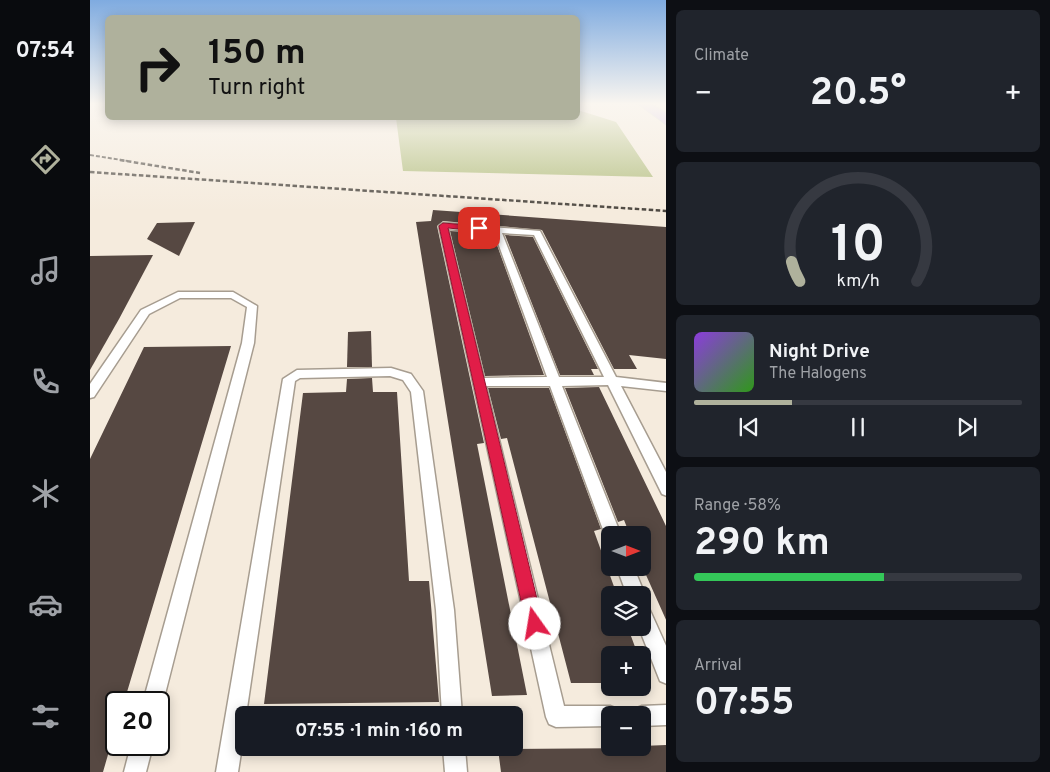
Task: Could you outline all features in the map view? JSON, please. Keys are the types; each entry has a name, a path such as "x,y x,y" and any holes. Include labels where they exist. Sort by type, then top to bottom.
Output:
{"lane":[{"path":"601,716 556,717 443,226 537,232 666,490"},
{"path":"497,230 610,526"},
{"path":"90,394 145,312 178,296 233,295 252,306 248,343 156,691"},
{"path":"237,706 289,379 297,374 391,372 407,378 417,391 445,610 451,706"},
{"path":"479,382 612,381 666,387"},
{"path":"651,635 666,674"},
{"path":"651,716 666,715"},
{"path":"227,772 235,721"},
{"path":"135,772 139,756"},
{"path":"455,756 456,772"}],"green space":[{"path":"399,139 627,139 653,177 403,171"}],"building":[{"path":"433,210 666,227 666,359 629,355 637,369 614,369 542,230 443,221 437,226 484,443 477,444 527,695 492,696 416,222 431,221"},
{"path":"195,222 179,256 147,239 157,223"},
{"path":"450,231 493,234 544,375 485,376"},
{"path":"505,235 533,237 598,369 591,369 594,375 560,375"},
{"path":"153,255 119,319 90,370 90,256"},
{"path":"371,331 372,367 347,367 348,332"},
{"path":"231,346 127,691 105,691 105,756 108,756 103,772 90,772 90,459 144,347"},
{"path":"372,378 373,392 397,392 409,581 429,581 439,702 264,704 303,393 346,392 347,379"},
{"path":"599,387 666,526 666,620 646,576 651,576 651,526 626,526 624,520 618,522 565,388"},
{"path":"488,388 549,388 601,529 594,531 601,550 601,576 610,576 614,586 601,586 601,636 631,636 635,646 601,646 601,683 571,683 507,438 501,439"},
{"path":"666,745 666,772 501,772 499,756 523,756 523,749 601,748 601,756 651,756 651,746"}],"railway":[{"path":"90,155 128,161"},
{"path":"120,160 200,173"},
{"path":"90,172 666,211"}],"route":[{"path":"479,228 443,226 535,624"}]}
